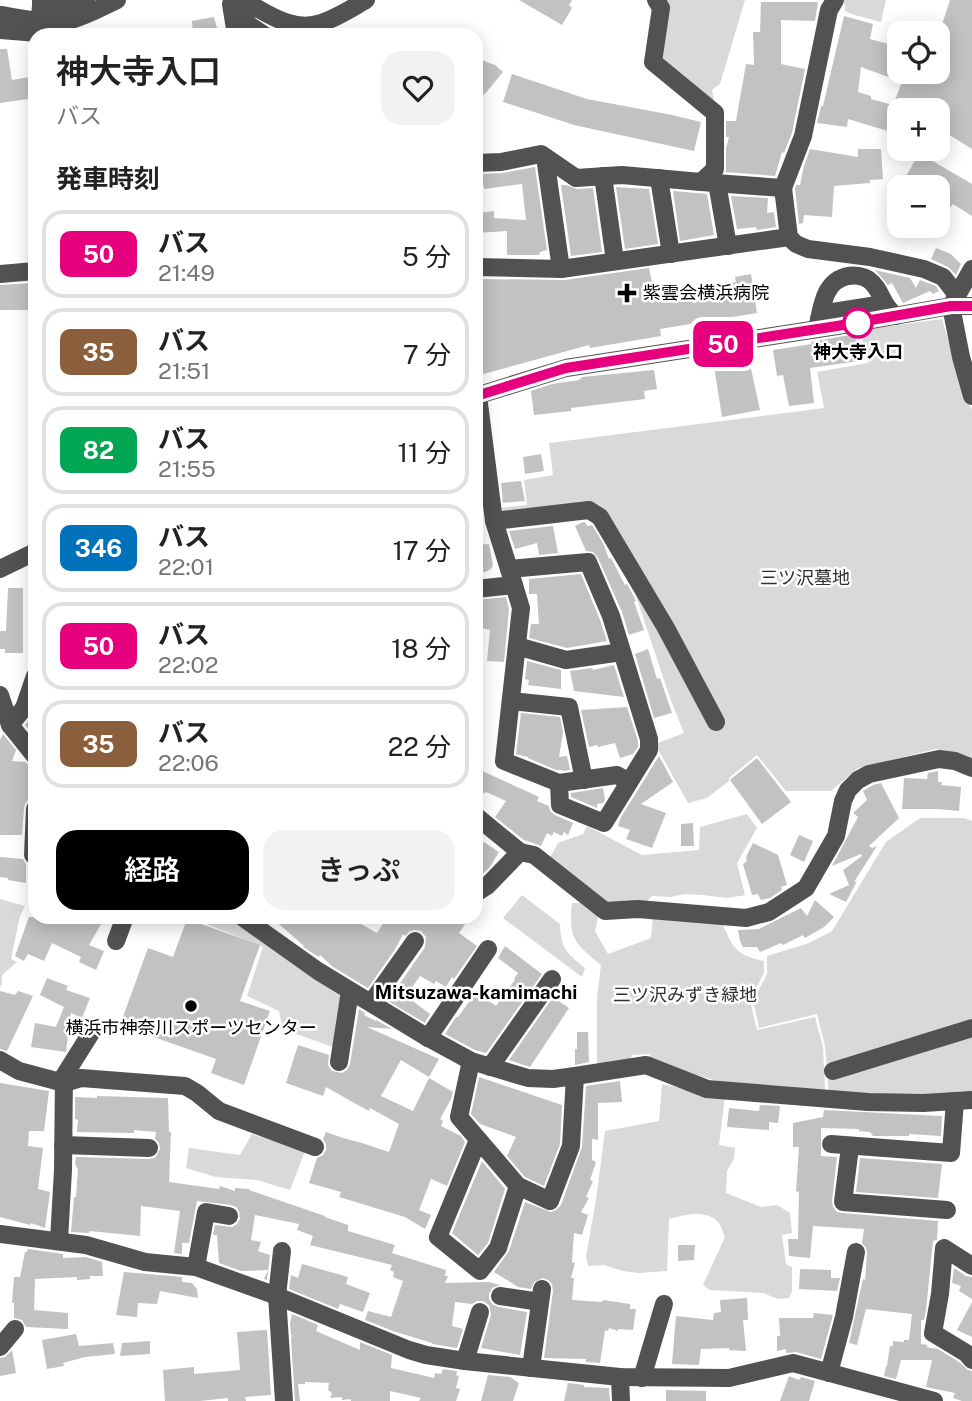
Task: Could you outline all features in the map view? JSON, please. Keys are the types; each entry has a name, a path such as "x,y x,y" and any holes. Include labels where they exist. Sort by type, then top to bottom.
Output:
{"street":[{"path":"38,28 41,3 65,7 86,0"},
{"path":"0,15 57,22 87,15 117,0"},
{"path":"232,0 235,28"},
{"path":"232,0 254,28"},
{"path":"243,0 280,20 311,26 366,0"},
{"path":"656,0 661,8 653,62 715,113 715,169 709,183 728,246"},
{"path":"835,0 829,10 803,136 783,188 789,237 796,244 808,249 870,257 924,269 943,277 960,302"},
{"path":"0,30 28,32"},
{"path":"483,163 541,154 576,178 622,175 783,188"},
{"path":"545,157 561,269"},
{"path":"603,176 615,261"},
{"path":"659,178 671,254"},
{"path":"483,267 561,269 789,237"},
{"path":"972,269 960,302 961,357 972,396"},
{"path":"0,274 28,272"},
{"path":"818,324 828,287 840,278 855,275 868,279 892,312"},
{"path":"483,394 566,368 960,302"},
{"path":"483,440 494,521 522,608 504,761 559,783 617,775 629,782"},
{"path":"494,521 589,510 600,517 666,628 716,722"},
{"path":"0,569 28,555"},
{"path":"483,587 511,577 588,562 611,616 649,740 649,750 604,823 560,806 559,783"},
{"path":"517,646 566,660 622,652"},
{"path":"0,695 5,725 28,749"},
{"path":"5,725 24,708 28,696"},
{"path":"511,701 569,707 584,779"},
{"path":"483,822 520,852 534,855 605,911 638,909 746,918 769,912 806,888 836,836 848,790 858,780 869,774 939,759 955,761 972,768"},
{"path":"483,889 520,852"},
{"path":"116,941 122,924"},
{"path":"252,924 318,971 428,1038 471,1061 528,1078 553,1079 646,1065 706,1089 868,1102 963,1101 951,1153 831,1144"},
{"path":"371,1003 415,942"},
{"path":"428,1038 488,949"},
{"path":"490,1067 552,979"},
{"path":"339,1062 350,991"},
{"path":"60,1240 64,1076 92,1028"},
{"path":"833,1071 972,1028"},
{"path":"0,1060 19,1071 64,1083 81,1078 185,1086 219,1111 315,1147"},
{"path":"471,1061 458,1117 518,1186 550,1201 571,1146 575,1076"},
{"path":"478,1140 438,1237 480,1271 498,1248 518,1186"},
{"path":"63,1144 149,1149"},
{"path":"850,1147 843,1202 947,1210"},
{"path":"196,1267 206,1212 229,1216"},
{"path":"0,1234 60,1240 145,1262 196,1267 426,1355 642,1378 729,1378 793,1363 934,1401"},
{"path":"972,1266 944,1248 933,1333 966,1353 972,1360"},
{"path":"282,1251 277,1296 284,1401"},
{"path":"829,1373 844,1317 856,1252"},
{"path":"500,1296 541,1295 531,1368"},
{"path":"642,1378 664,1304"},
{"path":"465,1361 480,1312"},
{"path":"0,1347 15,1329"},
{"path":"620,1377 621,1401"}],"green space":[{"path":"660,0 745,0 720,84 712,90 715,105 656,60"},
{"path":"844,0 886,0 881,22 845,11"},
{"name":"三ツ沢墓地","path":"942,319 962,388 972,410 972,759 936,749 858,768 831,791 786,791 757,755 707,798 688,803 655,744 684,733 631,581 591,505 500,516 499,508 527,505 524,480 553,475 549,443 824,408 817,372 868,363 860,330"},
{"path":"747,814 757,828 737,863 745,895 728,898 685,894 652,896 645,903 605,904 549,859 558,843 583,834 587,826 642,855 699,850 700,827"},
{"path":"920,818 964,818 972,821 972,1096 829,1095 825,1046 817,1014 759,1028 753,1001 767,974 767,956 809,943 832,931 886,842"},
{"path":"522,895 560,924 566,950 585,968 582,977 503,918"},
{"path":"0,899 25,906 20,916 11,959 17,962 2,975 0,987"},
{"name":"三ツ沢みずき緑地","path":"572,903 586,903 599,914 595,931 608,954 651,938 653,917 723,925 730,940 742,954 764,961 764,973 750,1000 757,1030 815,1017 823,1047 825,1090 718,1081 650,1060 650,1054 632,1055 630,1060 597,1064 597,997 601,965 575,939 571,925"},
{"path":"207,924 240,924 341,992 333,1047 282,1026 279,1011 247,996 263,947"},
{"path":"662,1084 725,1096 719,1145 735,1148 734,1159 727,1171 726,1193 761,1207 777,1205 790,1213 792,1233 782,1235 786,1264 792,1267 792,1291 789,1298 778,1299 763,1293 710,1290 703,1285 725,1237 718,1222 701,1214 669,1219 667,1271 638,1273 604,1265 588,1266 586,1256 605,1131 659,1121"},
{"path":"252,1134 305,1151 290,1190 257,1180 216,1177 186,1168 189,1148 240,1155"}],"building":[{"path":"519,0 572,0 569,5 572,8 562,25"},
{"path":"950,0 972,0 972,149 950,135 950,98 896,98 901,84 950,84 950,21 943,21"},
{"path":"761,2 818,2 815,21 781,20 781,64 805,69 792,133 784,153 782,152 775,176 726,172 729,137 726,137 726,121 736,121 746,64 754,65 753,32 760,32"},
{"path":"844,16 873,24 870,39 887,44 887,77 861,67 858,92 887,103 887,131 848,119 847,127 817,123"},
{"path":"214,17 217,28 192,28 192,21"},
{"path":"0,49 7,49 12,80 28,77 28,99 0,103"},
{"path":"483,61 495,65 503,72 484,95"},
{"path":"512,74 587,99 701,122 694,151 574,125 503,102"},
{"path":"810,149 858,157 858,149 881,149 883,179 870,180 870,183 834,186 832,217 804,215 803,223 799,224 795,189 796,185 800,185"},
{"path":"915,161 933,161 972,184 972,216 953,204 950,206 950,175 907,175"},
{"path":"535,167 547,250 539,255 507,255 507,231 483,233 483,212 494,211 494,218 526,220 522,184 484,189 483,174"},
{"path":"561,185 577,189 593,188 602,252 571,256"},
{"path":"616,187 649,189 658,244 625,249"},
{"path":"673,191 707,194 714,235 680,241"},
{"path":"731,196 768,198 767,213 774,212 776,227 737,229"},
{"path":"936,248 951,254 961,264 956,275 948,267 931,259"},
{"path":"649,268 655,296 736,282 735,277 751,274 757,313 660,329 661,336 590,348 589,345 483,374 483,279 565,280"},
{"path":"875,270 910,278 916,288 920,280 936,286 939,291 933,294 930,291 903,303 892,283 888,285"},
{"path":"28,283 28,310 0,310 0,285"},
{"path":"855,334 859,361 810,368 814,403 789,406 783,375 777,376 773,350"},
{"path":"748,355 760,410 722,417 714,366 716,362"},
{"path":"654,370 657,389 644,391 645,399 534,415 531,391 582,377"},
{"path":"541,454 544,471 525,474 523,457"},
{"path":"521,481 525,501 503,503 501,483"},
{"path":"583,522 587,526 592,525 609,559 611,558 625,585 627,584 636,601 634,602 644,630 629,635 598,558 593,552 586,551 575,526"},
{"path":"553,526 558,553 539,555 537,543 515,549 509,531"},
{"path":"483,544 489,544 493,565 485,572 483,572"},
{"path":"581,574 607,641 567,648 529,638 531,624 539,624 537,594 529,594 529,579"},
{"path":"8,588 23,588 23,653 5,653 5,649 0,649 0,631 6,631"},
{"path":"506,597 509,609 504,662 487,661 490,630 483,629 483,599"},
{"path":"648,649 657,679 660,678 672,713 654,718 635,654"},
{"path":"527,661 561,670 561,689 528,685 529,680 525,679"},
{"path":"614,665 624,697 574,691 570,671 593,670"},
{"path":"627,707 638,741 638,747 633,754 620,758 615,743 589,747 581,710"},
{"path":"521,713 560,717 563,732 559,757 567,756 570,770 556,770 516,754"},
{"path":"3,734 16,750 12,761 28,764 28,800 24,808 22,835 0,835 0,740"},
{"path":"659,756 673,782 641,804 666,813 652,848 626,839 630,830 618,826"},
{"path":"757,758 791,802 762,824 730,780"},
{"path":"483,771 539,797 537,801 549,806 555,815 573,823 568,835 564,832 562,836 554,832 552,836 547,833 541,846 524,840 495,817 506,801 486,792 483,794"},
{"path":"938,771 938,782 942,782 941,785 961,787 959,811 902,809 904,778 927,779 928,773"},
{"path":"881,783 899,818 869,846 877,846 854,882 857,881 846,902 829,894 849,885 843,870 862,856 861,854 832,866 858,817 853,813 867,800 863,791"},
{"path":"603,788 605,800 597,804 597,808 571,797 571,793"},
{"path":"693,823 694,846 681,846 681,824"},
{"path":"799,835 813,841 804,862 790,855"},
{"path":"483,843 499,852 483,874"},
{"path":"753,843 778,855 787,885 770,898 761,900 758,894 752,895 743,864 747,861 746,857"},
{"path":"0,857 23,859 26,864 26,883 0,877"},
{"path":"815,900 834,917 824,927 805,938 803,935 760,952 757,947 743,947 738,930 759,929 801,908 807,916"},
{"path":"28,920 28,924 101,924 89,945 104,951 96,970 79,962 81,957 52,943 44,961 28,954 24,961 15,956"},
{"name":"横浜市神奈川スポーツセンター","path":"185,924 201,924 260,945 240,1001 270,1011 244,1085 211,1073 216,1059 120,1025 148,948 173,957"},
{"path":"279,924 361,924 377,933 383,924 465,924 459,933 477,946 446,987 420,976 406,996 430,1014 425,1023 388,1001 425,947 426,937 421,931 410,931 405,936 403,934 368,988 304,946"},
{"path":"505,946 542,974 486,1053 445,1034 476,992 496,1006 515,980 518,973 498,958"},
{"path":"47,978 68,986 66,990 90,998 82,1018 71,1013 66,1052 31,1047 35,1023 56,1027 64,1007 40,995"},
{"path":"0,991 15,995 18,991 33,996 7,1051 0,1049"},
{"path":"553,997 569,1008 530,1067 509,1060"},
{"path":"359,1009 364,1015 392,1029 367,1027 439,1059 429,1077 401,1060 381,1096 413,1111 429,1078 453,1092 440,1119 443,1121 441,1126 461,1136 465,1142 447,1186 431,1179 419,1210 431,1215 425,1229 405,1217 339,1197 341,1192 309,1183 317,1158 326,1150 323,1139 326,1132 389,1152 399,1124 326,1087 323,1096 286,1083 298,1045 329,1055 328,1065 332,1071 342,1073 347,1070"},
{"path":"577,1032 588,1032 589,1062 575,1065 577,1049"},
{"path":"479,1077 562,1105 560,1144 544,1186 525,1177 507,1156 516,1137 480,1124 471,1114"},
{"path":"620,1081 622,1102 598,1103 598,1140 592,1139 592,1160 596,1162 590,1180 593,1181 586,1197 589,1198 581,1212 588,1215 582,1235 574,1233 572,1300 603,1300 630,1304 630,1309 636,1309 633,1330 605,1330 600,1363 586,1362 586,1359 544,1358 552,1284 543,1278 534,1282 531,1289 518,1287 494,1272 509,1251 525,1202 551,1212 561,1205 582,1147 586,1086"},
{"path":"0,1083 49,1091 44,1131 29,1131 28,1146 43,1148 38,1189 50,1192 45,1228 0,1217"},
{"path":"75,1097 168,1098 171,1132 169,1182 219,1189 220,1186 235,1191 235,1188 250,1189 348,1225 348,1231 395,1245 392,1253 446,1270 445,1276 448,1276 445,1283 489,1282 500,1285 492,1288 489,1294 492,1304 527,1312 520,1355 481,1348 491,1315 489,1305 483,1301 472,1304 455,1302 452,1326 463,1329 457,1348 432,1344 365,1320 368,1311 391,1317 403,1281 393,1277 394,1272 390,1270 392,1265 310,1245 313,1236 297,1230 299,1224 255,1215 251,1240 261,1242 258,1251 270,1255 267,1280 264,1279 268,1270 241,1271 219,1263 217,1235 213,1235 215,1225 232,1227 240,1219 239,1211 231,1205 197,1201 189,1243 182,1243 182,1254 174,1253 180,1211 141,1206 140,1236 71,1232 78,1169 75,1164 76,1157 149,1159 155,1158 160,1149 155,1139 156,1132 77,1132"},
{"path":"760,1105 780,1106 778,1123 769,1122 769,1130 727,1127 729,1108 759,1111"},
{"path":"824,1110 942,1116 941,1136 873,1136 870,1132 859,1129 821,1128 821,1156 837,1157 832,1201 837,1212 938,1221 937,1240 933,1241 926,1310 924,1320 921,1320 921,1344 938,1349 972,1371 972,1401 962,1401 953,1398 955,1393 926,1387 932,1360 901,1360 896,1379 884,1376 893,1341 909,1340 912,1314 866,1309 857,1345 849,1343 863,1279 865,1280 867,1253 862,1243 864,1229 813,1226 810,1258 789,1256 788,1239 798,1239 799,1192 796,1191 799,1147 793,1147 793,1123 823,1117"},
{"path":"860,1158 942,1164 938,1198 856,1192"},
{"path":"482,1161 505,1189 488,1243 478,1255 452,1233"},
{"path":"678,1245 695,1245 694,1260 678,1261"},
{"path":"28,1249 63,1254 63,1258 86,1257 102,1262 103,1276 77,1280 77,1277 35,1279 34,1310 68,1313 68,1329 26,1327 22,1320 14,1318 14,1277 20,1277"},
{"path":"302,1264 348,1277 346,1284 370,1293 363,1312 340,1304 338,1309 289,1289 291,1275 298,1278"},
{"path":"954,1268 972,1277 972,1299 959,1291 961,1286 952,1283"},
{"path":"800,1269 831,1270 831,1278 840,1278 837,1291 799,1289"},
{"path":"124,1272 182,1277 182,1282 192,1283 197,1289 198,1298 160,1291 157,1304 138,1303 137,1317 116,1315"},
{"path":"747,1298 748,1320 743,1320 746,1351 729,1348 701,1349 699,1365 672,1364 676,1316 713,1320 714,1313 721,1312 720,1300"},
{"path":"972,1302 972,1337 957,1330"},
{"path":"814,1313 833,1315 821,1359 796,1352 786,1353 786,1349 777,1351 779,1318 813,1318"},
{"path":"292,1314 318,1325 316,1331 360,1350 360,1342 392,1355 391,1368 434,1378 435,1373 441,1374 443,1369 457,1371 456,1375 459,1376 456,1388 460,1389 456,1401 419,1401 421,1398 390,1391 390,1401 342,1400 342,1397 330,1398 332,1393 328,1390 329,1383 305,1382 298,1384 300,1401 295,1401 290,1323"},
{"path":"267,1330 271,1395 245,1397 246,1401 228,1401 228,1398 165,1401 163,1370 194,1367 194,1374 240,1370 237,1332"},
{"path":"76,1334 79,1346 113,1343 115,1354 85,1357 63,1363 64,1366 47,1369 42,1340"},
{"path":"150,1341 150,1354 120,1356 122,1343"},
{"path":"12,1350 16,1373 0,1376 0,1358"},
{"path":"488,1375 510,1377 519,1383 513,1401 481,1401"},
{"path":"789,1376 815,1381 809,1401 780,1401"},
{"path":"568,1383 609,1388 610,1401 564,1401"},
{"path":"666,1390 706,1391 706,1401 666,1401"}],"bus line":[{"name":"50","path":"483,394 566,368 951,306 972,306"}],"place":[{"name":"紫雲会横浜病院","path":"627,293"},
{"name":"神大寺入口","path":"858,323"},
{"name":"横浜市神奈川スポーツセンター","path":"191,1006"}],"district":[{"name":"Mitsuzawa-kamimachi","path":"476,992"}]}
